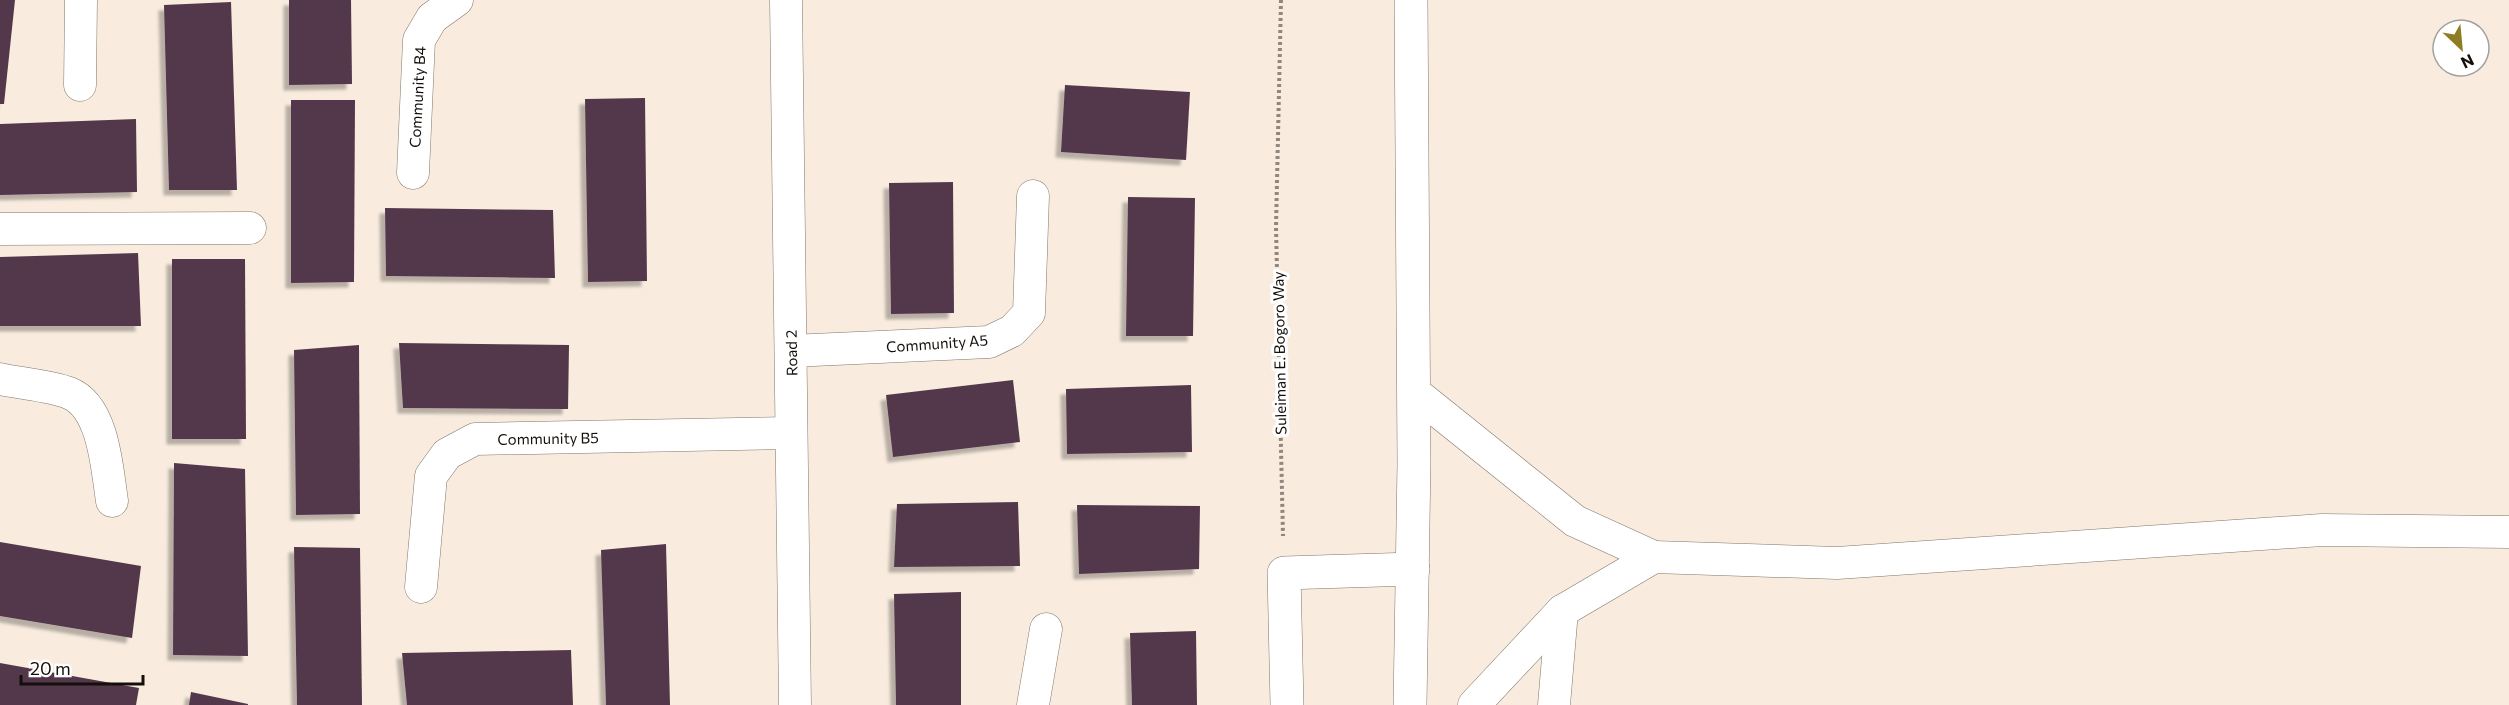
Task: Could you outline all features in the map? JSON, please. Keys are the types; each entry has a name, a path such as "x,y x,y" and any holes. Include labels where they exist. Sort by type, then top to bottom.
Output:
{"main road":[{"path":"1410,705 1414,392 1411,0"},
{"path":"1287,705 1284,573 1413,569"}],"street":[{"path":"80,85 81,0"},
{"name":"Community B4","path":"413,173 419,40 432,18 457,0"},
{"name":"Road 2","path":"786,0 795,705"},
{"name":"Community A5","path":"790,351 989,342 1012,331 1029,313 1033,196"},
{"path":"0,229 250,228"},
{"path":"0,379 70,394 88,410 100,431 112,501"},
{"path":"1414,392 1575,521 1654,557 1837,563 2322,530 2509,532"},
{"name":"Community B5","path":"421,587 431,476 447,454 475,439 791,433"},
{"path":"1474,705 1562,611 1654,557"},
{"path":"1554,705 1562,611"},
{"path":"1033,705 1046,629"}],"path":[{"name":"Suleiman E. Bogoro Way","path":"1281,0 1276,227 1284,573"}],"building":[{"path":"0,0 15,0 4,104 0,104"},
{"path":"289,0 351,0 352,84 289,85"},
{"path":"231,2 237,190 169,190 164,5"},
{"path":"1065,85 1190,92 1186,160 1061,152"},
{"path":"645,98 647,281 588,282 585,99"},
{"path":"291,100 355,100 354,282 291,283"},
{"path":"136,119 137,192 0,195 0,124"},
{"path":"953,182 954,313 891,314 889,183"},
{"path":"1128,197 1195,198 1193,336 1126,336"},
{"path":"385,208 553,210 555,278 386,276"},
{"path":"138,253 141,326 0,326 0,257"},
{"path":"172,259 245,259 246,439 172,439"},
{"path":"399,343 569,345 568,409 403,408"},
{"path":"359,345 360,514 296,515 294,350"},
{"path":"1013,380 1020,442 893,457 886,395"},
{"path":"1191,385 1192,452 1067,454 1066,389"},
{"path":"174,463 245,469 248,656 173,655"},
{"path":"1018,502 1020,566 894,567 897,504"},
{"path":"1077,505 1200,506 1199,569 1079,574"},
{"path":"0,542 141,566 132,638 0,616"},
{"path":"666,544 670,705 606,705 601,550"},
{"path":"294,547 360,548 362,705 297,705"},
{"path":"961,592 961,705 896,705 894,594"},
{"path":"1196,631 1197,705 1132,705 1130,633"},
{"path":"571,650 573,705 407,705 402,653"},
{"path":"0,663 139,688 136,705 0,705"},
{"path":"191,692 248,704 248,705 189,705"}]}
